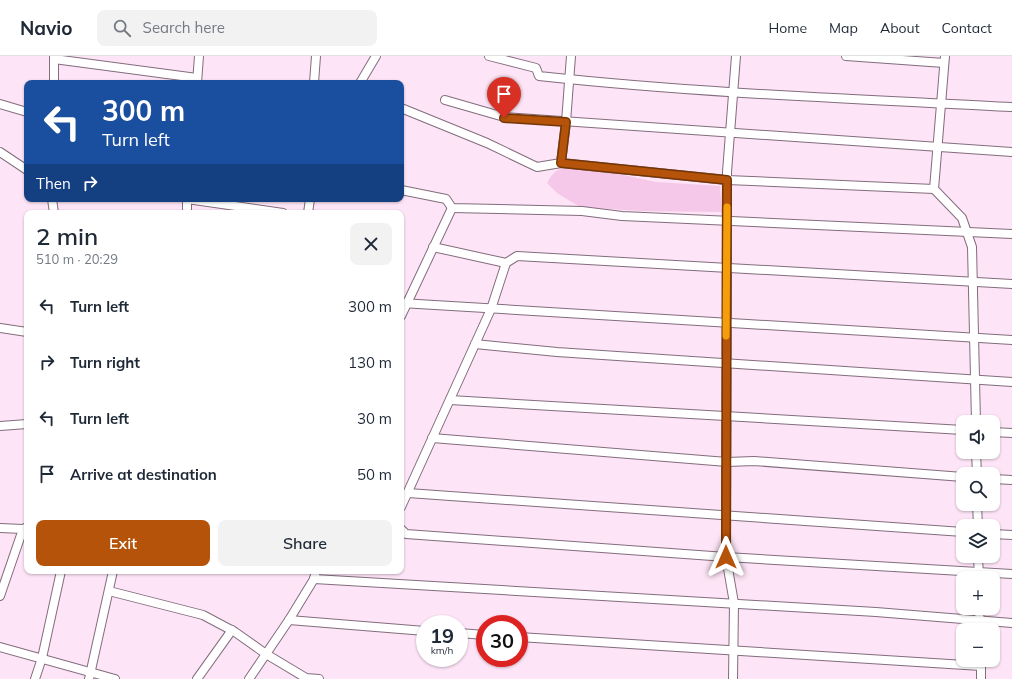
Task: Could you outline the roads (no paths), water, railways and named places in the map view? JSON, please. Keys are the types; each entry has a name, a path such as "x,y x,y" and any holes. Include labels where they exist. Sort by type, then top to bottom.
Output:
{"street":[{"path":"54,80 54,58 197,80 199,56"},
{"path":"314,80 316,56"},
{"path":"362,80 376,56"},
{"path":"489,56 536,68 539,76 733,92 1012,107"},
{"path":"561,163 571,56"},
{"path":"733,679 732,652 734,603 726,557 726,323 727,180 736,56"},
{"path":"846,56 945,60 934,189"},
{"path":"445,100 504,118 1012,152"},
{"path":"0,104 24,111"},
{"path":"404,109 487,143 537,167 561,163 727,180 934,189 962,218 972,247 976,415"},
{"path":"0,152 24,168"},
{"path":"404,191 446,199 452,208"},
{"path":"208,202 262,210"},
{"path":"452,208 582,211 622,216 1012,234"},
{"path":"452,208 404,303 1012,340"},
{"path":"433,247 506,263"},
{"path":"404,501 492,309 506,263 517,256 1012,284"},
{"path":"0,329 24,332"},
{"path":"475,344 557,352 726,364 1012,382"},
{"path":"450,400 956,430"},
{"path":"0,426 24,424"},
{"path":"1000,432 1012,433"},
{"path":"432,438 727,462 754,461 956,476"},
{"path":"1000,479 1012,480"},
{"path":"408,492 956,531"},
{"path":"0,528 24,528"},
{"path":"0,596 24,531"},
{"path":"404,532 406,534 956,573"},
{"path":"1000,534 1012,535"},
{"path":"35,679 42,658 60,574"},
{"path":"90,675 112,574"},
{"path":"1000,574 1012,574"},
{"path":"248,679 290,620 315,575 876,612 1012,623"},
{"path":"109,591 203,615 232,630 266,654 306,678 319,679"},
{"path":"980,615 980,621"},
{"path":"290,620 416,630"},
{"path":"197,679 232,630"},
{"path":"528,638 732,652 956,662"},
{"path":"0,647 42,658 90,675 115,679"},
{"path":"981,667 981,679"}]}
